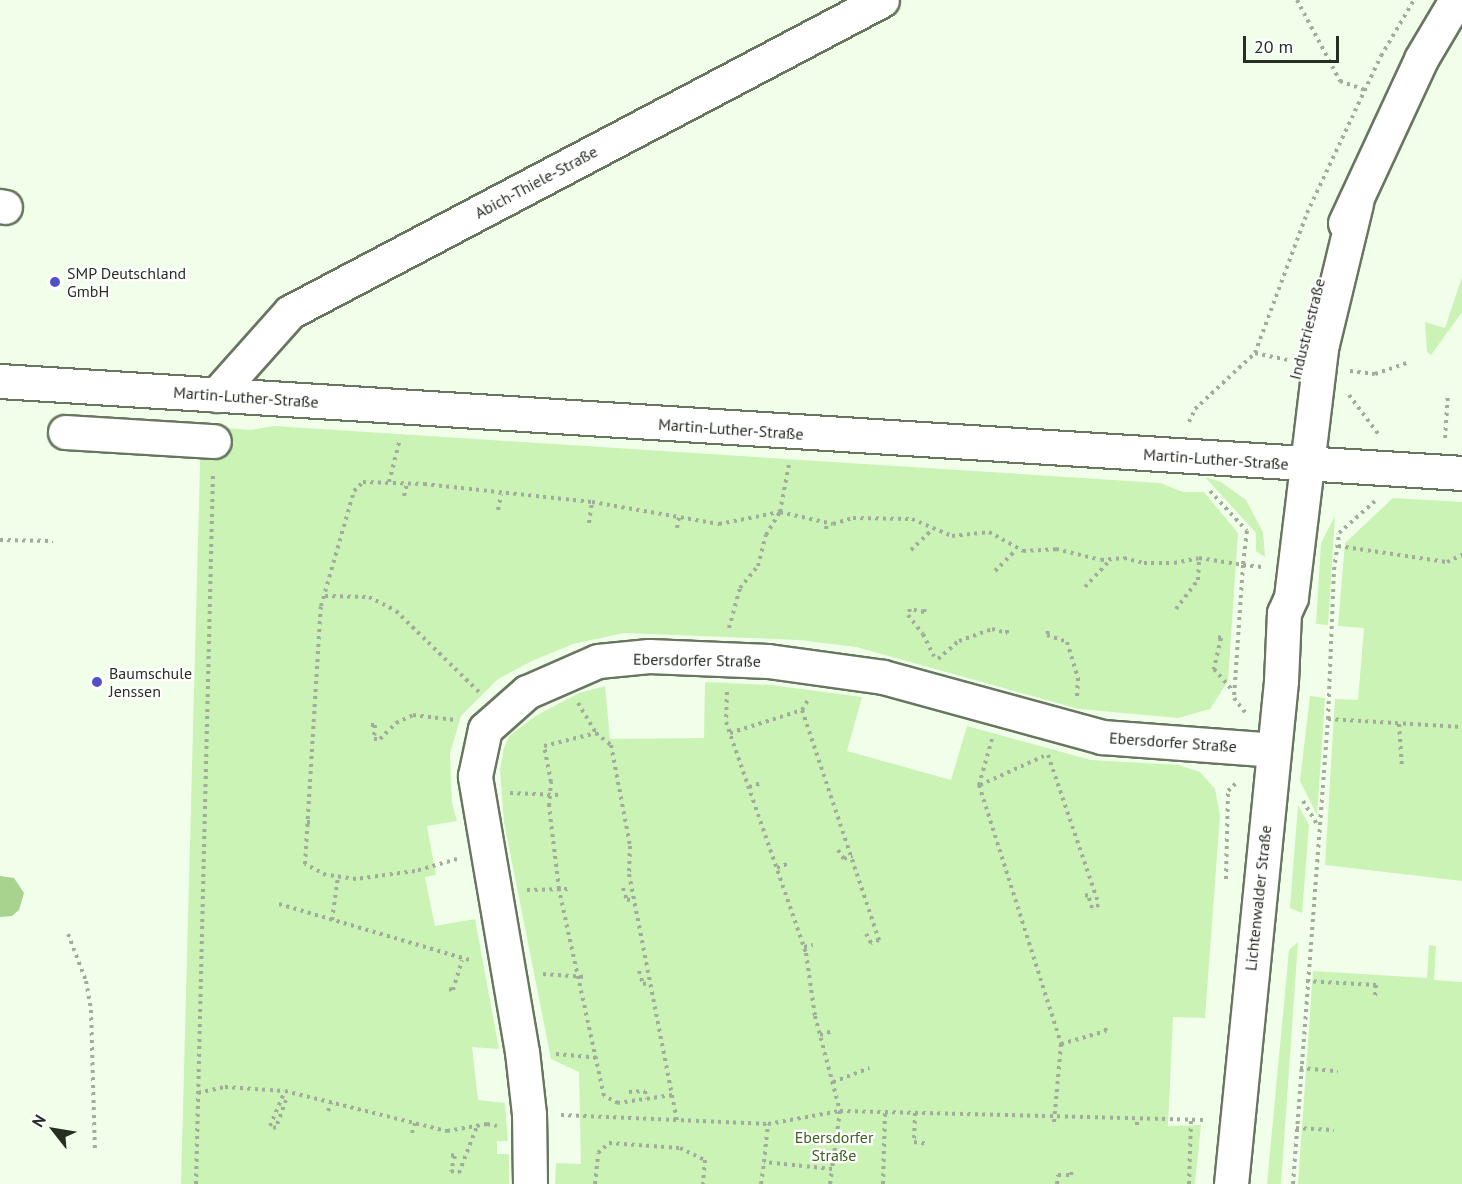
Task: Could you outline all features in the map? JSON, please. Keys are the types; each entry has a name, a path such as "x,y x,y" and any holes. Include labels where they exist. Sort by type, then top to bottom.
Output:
{"street":[{"name":"Abich-Thiele-Straße","path":"216,395 290,312 882,0"},
{"name":"Industriestraße","path":"1297,464 1321,348 1356,203 1422,59 1456,0"},
{"name":"Martin-Luther-Straße","path":"0,381 1453,473"},
{"path":"65,432 214,441"},
{"name":"Lichtenwalder Straße","path":"1284,613 1278,597 1297,464"},
{"name":"Lichtenwalder Straße","path":"1231,1184 1284,613 1291,597 1297,464"},
{"name":"Ebersdorfer Straße","path":"491,722 527,692 598,661 648,656 826,667 883,677 999,711 1058,737 1102,737 1273,750"},
{"path":"491,722 479,741 476,792 522,1052 530,1123 531,1184"}],"path":[{"path":"1297,0 1340,81 1365,90"},
{"path":"1174,456 1195,409 1255,353 1307,213 1365,90 1414,0"},
{"path":"1345,378 1344,370 1376,374 1407,363"},
{"path":"1347,387 1368,423 1386,442"},
{"path":"1448,393 1453,473"},
{"path":"389,482 403,429"},
{"path":"795,433 780,512 766,535 758,566 746,578 733,604 727,661 726,722 804,947 820,1035 840,1111 830,1184"},
{"path":"196,1184 214,441"},
{"path":"486,853 430,864 415,872 338,877 318,873 305,864 325,596 354,491 363,482 407,483 592,502 719,524 780,512 827,522 853,518 912,519 932,530 952,536 989,532 1016,550 1056,549 1093,559 1111,558 1174,563 1199,558 1281,569"},
{"path":"405,496 407,483"},
{"path":"1203,484 1247,531 1234,698 1273,750"},
{"path":"1293,1184 1306,981 1328,719 1327,668 1338,546 1340,533 1384,493"},
{"path":"498,510 501,494"},
{"path":"589,523 592,502"},
{"path":"677,528 679,517"},
{"path":"826,529 827,522"},
{"path":"911,550 932,530"},
{"path":"0,540 53,541"},
{"path":"1338,546 1417,560 1447,562 1462,555"},
{"path":"995,571 1016,550"},
{"path":"1085,587 1111,558"},
{"path":"1176,609 1198,580 1199,558"},
{"path":"325,596 369,597 396,611 474,685 491,722 412,715 396,723 380,739 374,739 375,725 371,725"},
{"path":"925,609 924,612 910,609 908,615 923,634 935,663 959,641 992,629 1006,633 1007,629"},
{"path":"1048,631 1047,635 1067,642 1078,678 1058,737 1099,905 1092,908 1088,894 1083,896"},
{"path":"1218,637 1221,638 1214,669 1234,693"},
{"path":"730,733 802,710 826,667"},
{"path":"802,710 879,940 870,942 864,930"},
{"path":"999,711 979,785 1061,1044 1054,1122"},
{"path":"1328,719 1462,728"},
{"path":"1399,724 1402,768"},
{"path":"672,1095 618,1103 604,1096 559,889 544,746 596,733 611,745 630,846 634,899 678,1120"},
{"path":"979,785 1058,737"},
{"path":"749,787 761,783"},
{"path":"476,792 560,795"},
{"path":"307,822 314,822"},
{"path":"838,850 844,859 852,856"},
{"path":"777,868 787,864"},
{"path":"332,920 338,877"},
{"path":"623,888 627,900 634,899"},
{"path":"279,904 462,960 507,968 586,977"},
{"path":"68,934 86,981 91,1010 95,1150"},
{"path":"804,947 813,945"},
{"path":"449,989 453,990 462,960"},
{"path":"639,971 643,984 650,983"},
{"path":"1306,981 1376,985 1375,996"},
{"path":"1061,1044 1106,1030 1105,1028"},
{"path":"820,1035 833,1031"},
{"path":"522,1052 601,1058"},
{"path":"833,1082 869,1068"},
{"path":"1300,1068 1338,1071"},
{"path":"198,1093 225,1087 285,1091 447,1131 477,1125 530,1123 678,1120 768,1124 840,1111 965,1117 1055,1115 1236,1121"},
{"path":"285,1091 270,1126 276,1128 286,1100"},
{"path":"630,1092 645,1091 646,1099"},
{"path":"328,1112 331,1103"},
{"path":"883,1184 885,1112"},
{"path":"915,1113 915,1142 929,1144"},
{"path":"1137,1118 1137,1125"},
{"path":"1189,1184 1191,1120"},
{"path":"412,1133 414,1123"},
{"path":"761,1184 768,1124"},
{"path":"451,1155 455,1156 451,1172 459,1173 477,1125"},
{"path":"1296,1128 1334,1130"},
{"path":"595,1184 598,1153 609,1143 680,1148 705,1160 703,1184"},
{"path":"764,1162 832,1169"},
{"path":"1057,1184 1058,1175 1071,1175 1071,1171"}],"green space":[{"path":"1462,277 1462,312 1431,355 1427,352 1425,322 1445,328"},
{"path":"201,426 251,430 274,426 1160,483 1183,492 1204,492 1238,533 1228,681 1210,709 1178,718 1079,709 856,647 799,640 624,633 573,644 532,661 498,679 461,716 450,754 452,803 457,821 427,826 436,875 425,877 435,926 475,919 499,1049 472,1047 478,1100 505,1103 508,1141 497,1141 497,1154 509,1154 509,1184 181,1184"},
{"path":"1205,477 1221,482 1246,500 1263,532 1265,557 1256,551 1256,533"},
{"path":"1393,498 1462,502 1462,881 1325,865 1335,699 1358,700 1364,628 1338,626 1345,543"},
{"path":"1335,516 1328,625 1316,624 1321,543"},
{"path":"705,682 771,685 862,697 847,751 951,780 967,726 1091,760 1179,765 1200,772 1215,789 1220,815 1205,1018 1173,1017 1168,1126 1201,1125 1195,1184 555,1184 556,1163 581,1164 579,1072 551,1059 504,822 500,770 504,748 509,736 537,715 579,693 605,686 610,739 704,738"},
{"path":"1310,696 1325,698 1317,815 1300,781"},
{"path":"1298,805 1309,825 1302,913 1290,908"},
{"path":"1298,942 1281,1184 1267,1184 1289,950"},
{"path":"1429,945 1436,946 1434,980 1462,982 1462,1184 1298,1184 1313,971 1427,978"}],"shaded area":[{"path":"0,876 14,878 24,893 19,910 12,916 0,917"}],"place":[{"name":"SMP Deutschland GmbH","path":"55,282"},
{"name":"Baumschule Jenssen","path":"97,682"}]}
